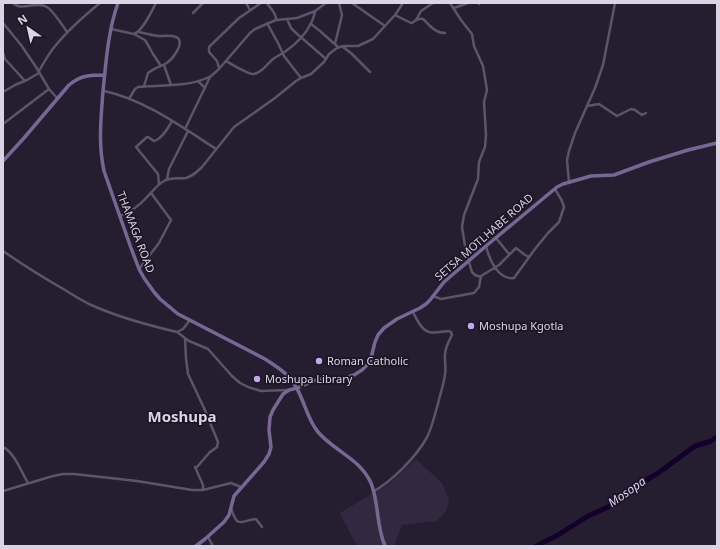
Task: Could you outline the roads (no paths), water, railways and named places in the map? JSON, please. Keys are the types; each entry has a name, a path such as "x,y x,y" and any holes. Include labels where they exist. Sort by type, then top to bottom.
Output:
{"main road":[{"name":"THAMAGA ROAD","path":"118,3 111,29 105,75 100,128 101,158 104,171 139,269 148,285 160,299 178,314 265,359 277,366 286,374 297,388 310,420 317,431 323,438 354,461 371,482 376,499 380,533 385,546"},
{"path":"3,161 69,85 78,78 90,75 105,75"},
{"name":"SETSA MOTLHABE ROAD","path":"289,390 316,380 339,380 347,378 362,370 370,362 375,342 378,335 384,328 397,319 426,304 444,282 495,238 563,184 591,176 614,175 648,162 717,143"},
{"path":"196,546 224,522 229,515 234,496 264,462 269,454 271,447 269,424 270,417 278,402 289,390"}],"street":[{"path":"13,3 16,6 40,5 47,7 67,32"},
{"path":"24,6 28,3"},
{"path":"3,92 39,72 55,46 67,32 100,3"},
{"path":"134,34 144,25 156,3"},
{"path":"194,13 203,3"},
{"path":"246,3 250,10"},
{"path":"219,69 217,61 209,52 209,47 234,22 260,3"},
{"path":"267,3 275,14 276,20"},
{"path":"129,99 136,88 144,86 185,84 210,77 219,69 250,32 276,20 297,18 315,11 326,3"},
{"path":"335,44 342,15 339,3"},
{"path":"352,3 385,26"},
{"path":"120,216 133,210 167,179 186,178 192,176 202,167 234,127 301,78 311,74 329,54 338,47 358,46 370,42 396,15 403,3"},
{"path":"450,3 472,34 474,46 483,66 486,90 484,102 486,135 485,147 478,162 478,179 462,222 468,261 474,274 481,278"},
{"path":"453,8 468,3"},
{"path":"569,182 567,160 569,150 603,65 615,3"},
{"path":"416,20 421,11 431,4"},
{"path":"226,61 253,74 262,70 274,59 283,54 306,32 311,24 315,11"},
{"path":"396,15 411,23 419,18 422,18 431,27 441,33 445,33"},
{"path":"286,19 291,28 300,38 326,59"},
{"path":"3,23 21,46 49,89 57,98"},
{"path":"267,23 287,61 301,78"},
{"path":"311,24 338,47"},
{"path":"111,29 134,34 144,40 153,54 163,65 171,85"},
{"path":"138,32 158,36 175,37 180,43 179,48 171,58 163,65 148,73 144,86"},
{"path":"343,46 370,72"},
{"path":"3,53 5,59 25,81"},
{"path":"167,179 210,77"},
{"path":"198,81 205,88"},
{"path":"3,124 49,89"},
{"path":"104,91 116,93 154,111 216,149"},
{"path":"587,106 599,104 617,116 631,108 642,115 646,113"},
{"path":"159,185 158,174 136,147 147,137 157,141 172,121"},
{"path":"486,246 491,262 503,275 512,278 515,276 546,236 559,222 564,207 555,189"},
{"path":"139,269 159,243 171,220 151,193"},
{"path":"495,238 509,254"},
{"path":"433,296 442,299 471,294 479,287 483,274 496,267 514,249 517,248 529,257"},
{"path":"3,251 34,272 88,303 134,321 177,332 185,338 208,349 236,380 248,387 261,391 289,390"},
{"path":"374,491 388,482 400,471 424,443 435,415 445,376 445,354 447,345 452,335 451,332 426,331 413,312"},
{"path":"177,332 183,329 190,320"},
{"path":"185,338 188,374 218,442 217,447 197,467 195,467 203,486 203,490"},
{"path":"3,447 19,466 28,483"},
{"path":"3,491 58,475 74,474 137,481 186,489 203,490 231,483 242,487"},
{"path":"231,508 237,522 240,523 256,519 262,527"},
{"path":"208,537 214,546"}],"waterway":[{"name":"Mosopa","path":"536,546 558,535 588,516 617,503 633,488 658,473 695,446 711,441 717,437"}],"place":[{"name":"Moshupa Kgotla","path":"471,326"},
{"name":"Roman Catholic","path":"319,361"},
{"name":"Moshupa Library","path":"257,379"}],"district":[{"name":"Moshupa","path":"182,417"}]}
